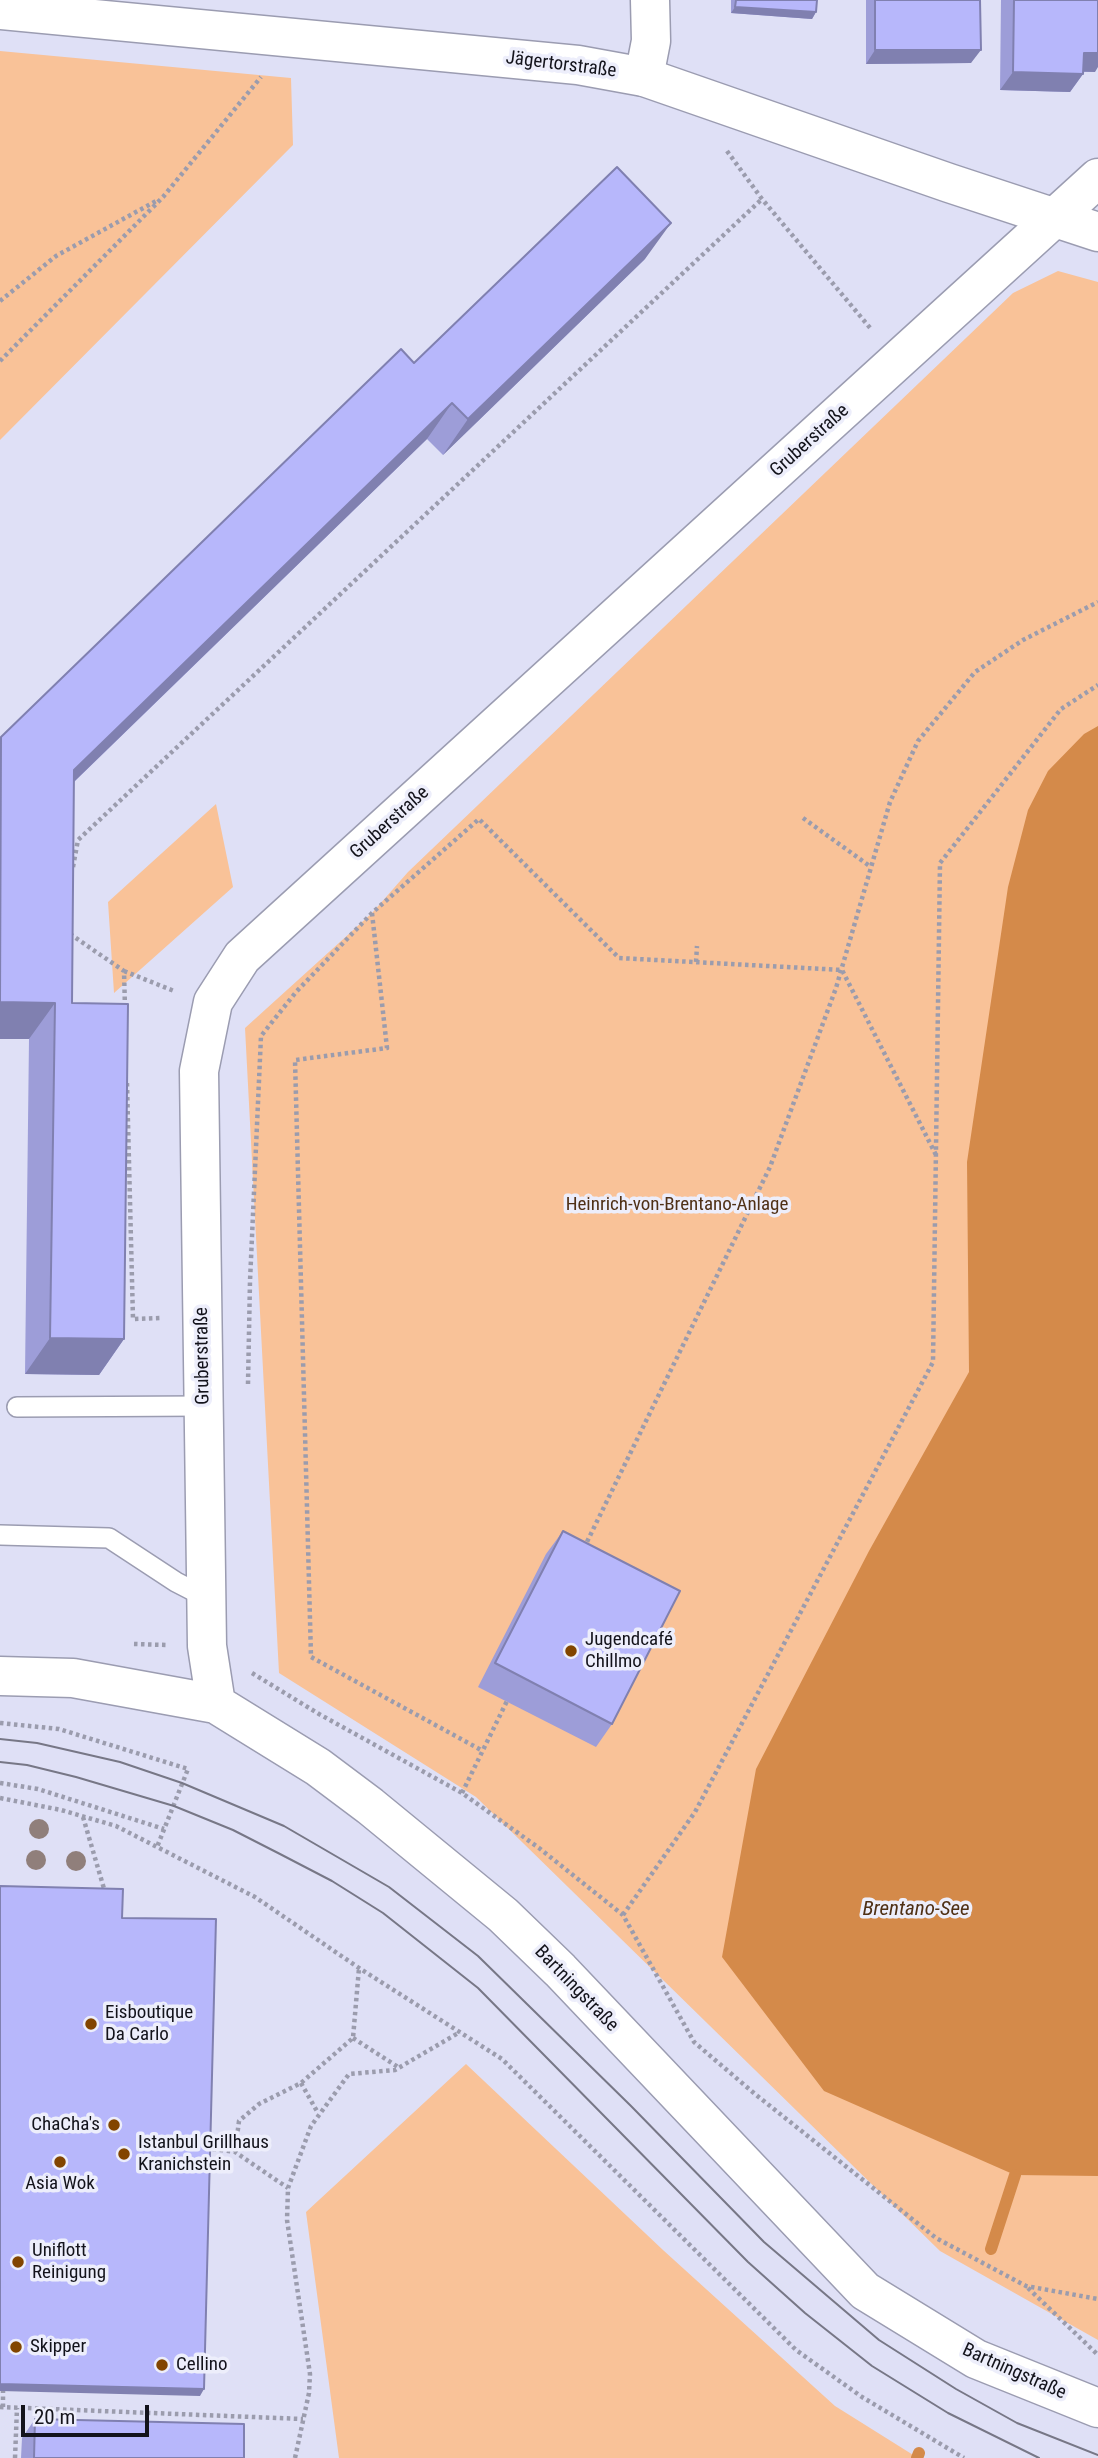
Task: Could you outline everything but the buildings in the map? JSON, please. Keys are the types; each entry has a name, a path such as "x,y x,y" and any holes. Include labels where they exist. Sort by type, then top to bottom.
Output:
{"street":[{"path":"644,77 651,41 650,0"},
{"name":"Jägertorstraße","path":"0,10 578,65 644,77 1098,232"},
{"name":"Gruberstraße","path":"216,1704 207,1646 199,1071 213,1002 242,957 1098,178"},
{"name":"Bartningstraße","path":"0,1676 73,1678 216,1704 318,1767 491,1903 560,1970 865,2291 976,2358 1098,2408"}],"lane":[{"path":"17,1407 204,1406"},
{"path":"0,1535 109,1538 207,1598"}],"path":[{"path":"0,361 163,198 268,68"},
{"path":"726,150 762,199 874,333"},
{"path":"0,301 56,256 163,198"},
{"path":"71,878 78,840 762,199"},
{"path":"580,1556 770,1167 842,970 890,802 918,741 975,672 1023,640 1098,602"},
{"path":"622,1915 695,1812 933,1362 940,863 1061,709 1098,685"},
{"path":"803,818 871,867"},
{"path":"248,1385 261,1036 296,992 372,913 479,819 619,958 842,970"},
{"path":"372,913 387,1048 295,1059 310,1657 483,1751"},
{"path":"62,929 124,971 181,994"},
{"path":"696,962 697,946"},
{"path":"842,970 936,1155"},
{"path":"124,971 125,1012"},
{"path":"127,1082 133,1319 174,1318"},
{"path":"207,1646 319,1714 463,1793 539,1848 622,1915 694,2042 936,2238 1026,2286 1098,2355"},
{"path":"463,1793 508,1702"},
{"path":"0,1723 59,1729 188,1769 156,1847"},
{"path":"0,1783 38,1789 164,1829"},
{"path":"0,1798 116,1826 254,1896 359,1968 502,2059 796,2350 862,2397 964,2458"},
{"path":"82,1816 106,1895"},
{"path":"234,2152 239,2121 259,2104 302,2083 352,2038 359,1968"},
{"path":"295,2458 309,2393 310,2374 287,2220 288,2188 311,2126 348,2074 395,2070 460,2032"},
{"path":"352,2038 398,2067"},
{"path":"302,2083 318,2113"},
{"path":"205,2148 234,2152 288,2188"},
{"path":"1026,2286 1098,2299"},
{"path":"4,2391 1,2407 303,2420"},
{"path":"16,2458 17,2408"}],"green space":[{"path":"0,51 291,78 293,145 0,440"},
{"name":"Heinrich-von-Brentano-Anlage","path":"1058,271 1098,282 1098,2340 940,2251 476,1797 279,1673 245,1028 372,913 408,872 1013,293"},
{"path":"216,804 233,887 114,993 108,902"},
{"path":"466,2064 663,2250 835,2406 918,2458 339,2458 306,2212"}],"water":[{"name":"Brentano-See","path":"1098,726 1098,2176 1015,2175 824,2091 722,1957 756,1769 869,1551 969,1372 967,1162 1008,887 1028,810 1048,771 1084,734"}],"waterway":[{"path":"991,2249 1015,2175"},
{"path":"917,2458 919,2453"}],"tram line":[{"path":"0,1739 37,1743 120,1762 182,1783 284,1826 389,1887 478,1956 631,2106 764,2242 879,2340 956,2389 1017,2423 1098,2455"},
{"path":"0,1762 27,1765 76,1777 174,1806 233,1830 280,1854 332,1881 383,1913 478,1988 748,2262 805,2313 872,2366 948,2413 1039,2458"}],"place":[{"name":"Jugendcafé Chillmo","path":"571,1651"},
{"name":"Eisboutique Da Carlo","path":"91,2024"},
{"name":"ChaCha's","path":"114,2125"},
{"name":"Istanbul Grillhaus Kranichstein","path":"124,2154"},
{"name":"Asia Wok","path":"60,2162"},
{"name":"Uniflott Reinigung","path":"18,2262"},
{"name":"Skipper","path":"16,2347"},
{"name":"Cellino","path":"162,2365"}]}
